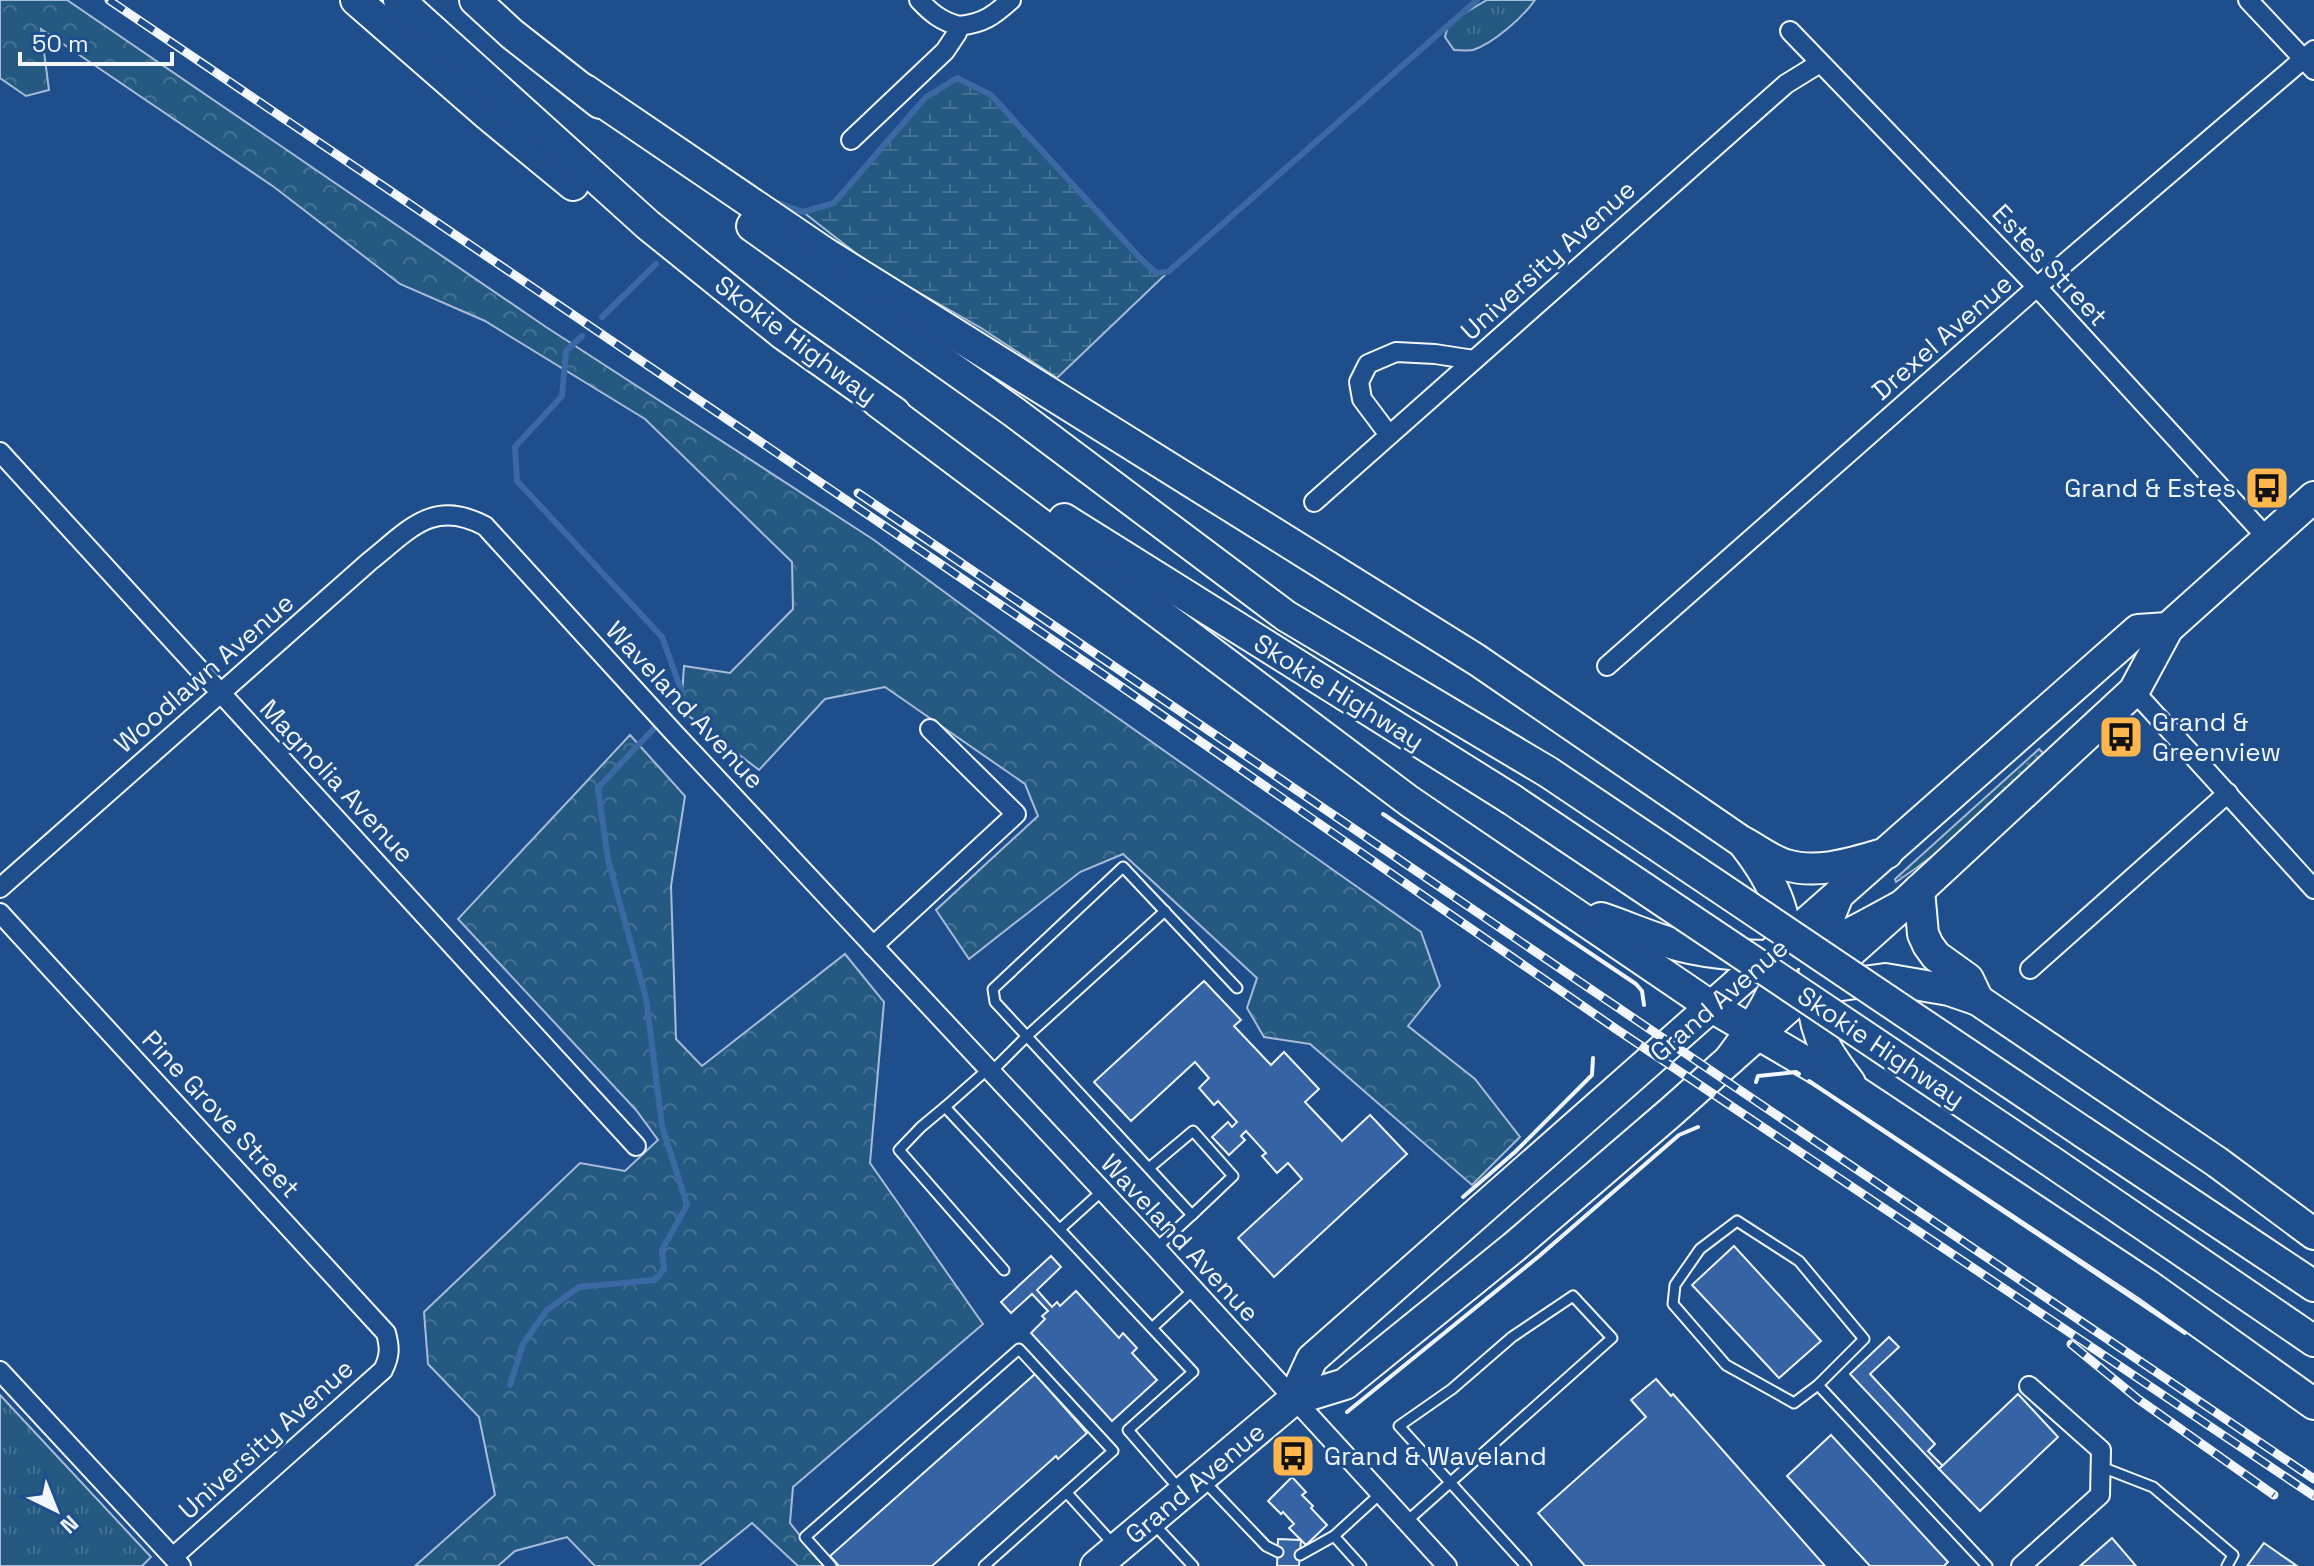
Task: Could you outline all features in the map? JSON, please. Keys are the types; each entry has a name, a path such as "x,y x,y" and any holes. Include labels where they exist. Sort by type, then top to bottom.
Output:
{"main road":[{"path":"356,0 488,115 615,219 783,334"},
{"name":"Skokie Highway","path":"399,0 648,225 783,334 878,402 1511,799 2314,1341"},
{"name":"Skokie Highway","path":"475,0 512,34 585,90 712,197 1014,412 1286,616 1548,772 2314,1286"},
{"path":"585,90 825,253 1477,660 1741,841 1786,865 1818,868 1838,867 1887,853"},
{"path":"878,402 1409,801 1572,910 1710,1012 1755,1032 1855,1091 2149,1286 2314,1404"},
{"name":"Grand Avenue","path":"1111,1556 1293,1400 1345,1384 1514,1247 1671,1112 1755,1032 1811,988 1911,898 2134,691 2168,628 2314,497"},
{"name":"Grand Avenue","path":"1293,1400 1312,1359 1780,951 1838,895 2138,630 2168,628"},
{"path":"1741,841 1762,867 1777,895 1786,928 1771,996 1755,1032"},
{"path":"1838,895 1825,926 1811,988 1820,1035 1855,1091"},
{"path":"1572,910 1682,946 1731,954 1821,945 1854,931 1911,898 1928,945 1936,956 1968,979 1978,1000"},
{"path":"1710,1012 1811,988 1885,979 1949,990 1978,1000 2165,1126 2314,1234"},
{"path":"2149,1286 2314,1386"}],"street":[{"path":"919,0 932,14 946,23 959,26 976,24 992,17 1011,0"},
{"path":"2248,0 2311,60"},
{"path":"851,140 945,51 959,26"},
{"name":"Estes Street","path":"1790,31 2037,287 2268,539"},
{"name":"Drexel Avenue","path":"1607,666 2037,287 2311,60"},
{"name":"University Avenue","path":"1314,502 1786,84 1820,63"},
{"path":"1389,435 1362,399 1359,382 1368,364 1396,352 1474,360"},
{"name":"Magnolia Avenue","path":"0,452 636,1146"},
{"name":"Woodlawn Avenue","path":"0,888 370,561 416,525 433,516 451,514"},
{"name":"Waveland Avenue","path":"451,514 469,517 485,526 1447,1566"},
{"path":"2134,691 2314,889"},
{"path":"873,946 1016,814 930,729"},
{"path":"2030,969 2228,793"},
{"name":"Pine Grove Street","path":"0,913 386,1333 389,1357"},
{"name":"University Avenue","path":"172,1563 383,1370 389,1357"},
{"path":"0,1371 172,1563"},
{"path":"2021,1566 2100,1495 2101,1450 2029,1386"}],"lane":[{"path":"1192,1215 995,1002 993,989 1123,867 1237,988"},
{"path":"1004,1270 899,1150 921,1127 1165,911"},
{"path":"945,1107 1193,1372 1128,1430 1192,1486 1266,1546 1278,1552"},
{"path":"1149,1168 1193,1131 1233,1176 1156,1248"},
{"path":"1060,1229 1102,1191"},
{"path":"1737,1221 1799,1261 1864,1339 1818,1385 1794,1403 1726,1365 1673,1304 1675,1285 1700,1249 1737,1221"},
{"path":"1152,1328 1193,1290"},
{"path":"1406,1522 1450,1482 1612,1338 1573,1296 1512,1337 1452,1389 1399,1426 1450,1482 1526,1566"},
{"path":"831,1566 805,1537 1019,1349 1113,1451 984,1566"},
{"path":"1818,1385 1987,1566"},
{"path":"2099,1466 2153,1487 2233,1555 2227,1566"},
{"path":"1067,1493 1111,1556"},
{"path":"1300,1555 1334,1536 1380,1494"},
{"path":"1151,1520 1193,1566"},
{"path":"1334,1536 1361,1566"}],"green space":[{"path":"0,0 67,0 546,327 874,540 1057,675 1421,932 1440,986 1408,1026 1475,1079 1520,1137 1472,1185 1310,1044 1264,1037 1247,1008 1257,978 1123,854 1080,872 969,959 936,910 1038,816 1025,784 885,687 825,699 759,770 681,710 684,666 730,673 793,609 792,562 645,419 485,321 400,284 274,187 41,29 49,90 26,96 0,78"},
{"path":"1487,0 1535,0 1490,42 1473,50 1454,50 1445,37 1449,22"},
{"path":"957,78 991,95 1140,258 1156,273 1168,272 1057,378 981,328 871,265 803,212 834,203 925,98"},
{"path":"630,735 685,796 671,886 676,1039 702,1066 845,954 884,1002 870,1163 983,1324 793,1487 790,1523 824,1566 798,1566 752,1523 699,1566 595,1566 567,1537 515,1551 498,1566 415,1566 495,1495 479,1417 428,1364 424,1312 580,1163 625,1171 658,1140 636,1110 458,919"},
{"path":"2039,749 2043,753 1991,805 1955,838 1896,882 1895,879"},
{"path":"0,1395 151,1557 142,1566 0,1566"}],"building":[{"path":"1204,981 1241,1020 1234,1026 1271,1065 1284,1052 1319,1089 1305,1102 1342,1141 1370,1115 1407,1154 1274,1277 1238,1238 1302,1179 1288,1163 1277,1173 1262,1156 1266,1153 1246,1131 1241,1136 1245,1140 1229,1155 1212,1137 1228,1122 1232,1127 1237,1122 1218,1101 1214,1105 1199,1088 1209,1078 1195,1062 1131,1121 1094,1082"},
{"path":"1734,1246 1821,1341 1779,1378 1692,1285"},
{"path":"1051,1256 1061,1267 1037,1290 1052,1307 1057,1302 1060,1306 1076,1291 1119,1338 1123,1333 1137,1348 1132,1353 1157,1380 1112,1421 1031,1333 1045,1319 1042,1316 1048,1311 1032,1294 1011,1313 1001,1302"},
{"path":"1889,1337 1899,1347 1870,1374 1935,1444 1928,1451 1943,1466 1939,1469 1850,1374"},
{"path":"1035,1374 1087,1433 1058,1459 1056,1456 932,1566 839,1566 830,1556"},
{"path":"1656,1379 1671,1396 1673,1394 1825,1566 1585,1566 1538,1513 1646,1417 1631,1400"},
{"path":"2018,1394 2058,1437 1980,1511 1939,1469"},
{"path":"1831,1435 1948,1562 1944,1566 1870,1566 1787,1476"},
{"path":"1292,1477 1306,1492 1302,1495 1313,1506 1311,1508 1327,1525 1306,1545 1289,1528 1294,1524 1268,1501"},
{"path":"2112,1538 2136,1566 2080,1566"},
{"path":"1278,1539 1301,1540 1299,1566 1277,1566"},
{"path":"2264,1543 2297,1566 2247,1566"}],"waterway":[{"path":"770,200 803,212 834,203 925,98 957,78 991,95 1140,258 1156,273 1168,272 1477,0"},
{"path":"602,317 656,264"},
{"path":"582,336 566,351 562,396 515,447 517,481 662,637 682,692 672,706"},
{"path":"510,1385 523,1344 547,1310 579,1287 655,1280 664,1269 662,1250 687,1205 662,1126 646,998 608,860 598,788 660,722"}],"railway":[{"path":"109,0 1113,681 1616,1029 2314,1496"},
{"path":"858,493 2314,1479"},
{"path":"2071,1344 2138,1399 2274,1495"}],"wall":[{"path":"1383,814 1636,984 1642,991 1644,1005"},
{"path":"1463,1197 1515,1152 1592,1075 1593,1058"},
{"path":"1756,1082 1758,1076 1799,1074"},
{"path":"1809,1081 2185,1333"},
{"path":"1347,1412 1538,1257 1679,1135 1698,1127"}],"place":[{"name":"Grand & Estes","path":"2267,488"},
{"name":"Grand & Greenview","path":"2121,737"},
{"name":"Grand & Waveland","path":"1293,1456"}]}
